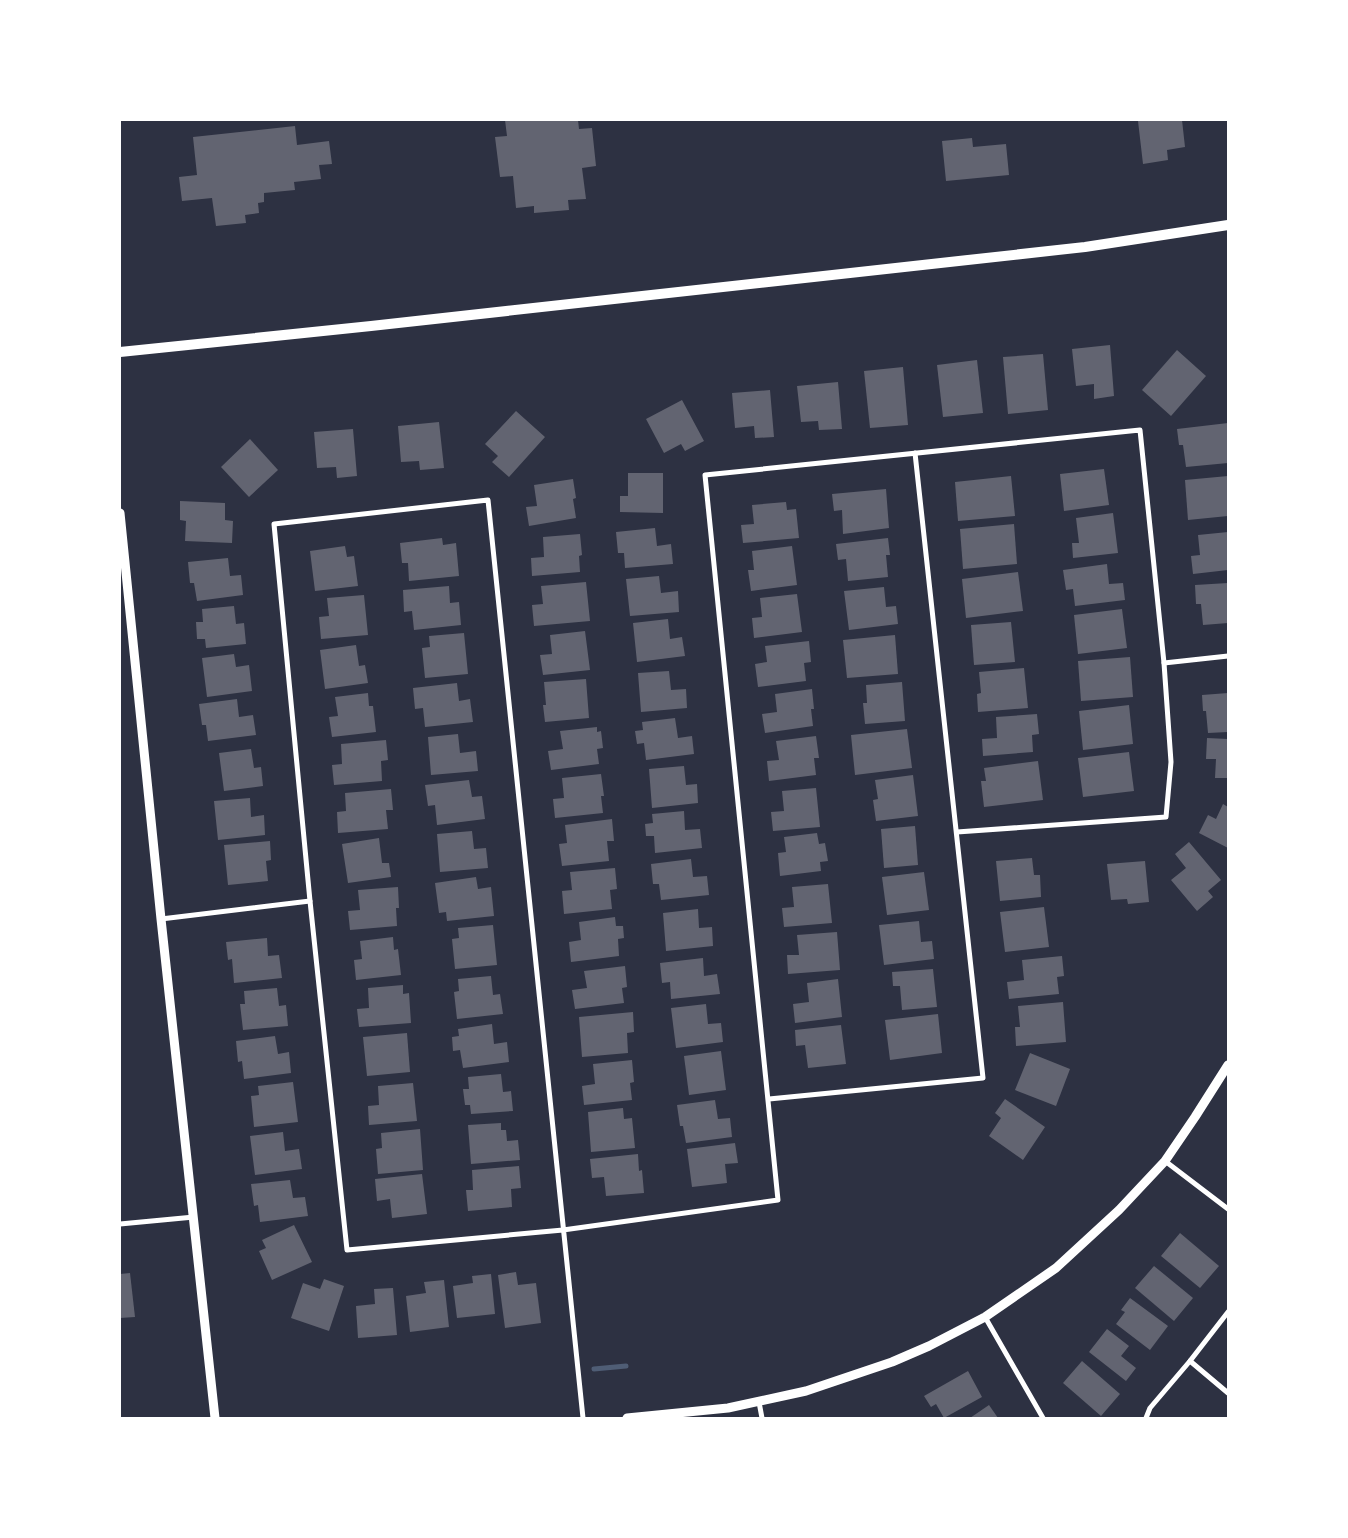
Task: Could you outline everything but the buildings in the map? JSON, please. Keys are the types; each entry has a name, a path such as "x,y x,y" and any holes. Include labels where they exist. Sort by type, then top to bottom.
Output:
{"main road":[{"path":"120,352 1085,247 1228,225"}],"street":[{"path":"583,1418 563,1230 488,500 274,524 310,901 347,1250 563,1230 778,1200 704,475 1140,430 1164,664 1171,762 1166,817 957,832"},
{"path":"769,1100 983,1078 915,453"},
{"path":"120,513 161,919 215,1418"},
{"path":"1164,664 1228,656"},
{"path":"161,919 310,901"},
{"path":"626,1418 728,1408 806,1391 892,1362 929,1346 985,1317 1056,1268 1119,1210 1165,1161 1228,1065"},
{"path":"1165,1161 1228,1209"},
{"path":"120,1224 194,1217"},
{"path":"1146,1418 1150,1408 1228,1312"},
{"path":"985,1317 1043,1418"},
{"path":"1190,1361 1228,1393"},
{"path":"759,1402 762,1418"}],"waterway":[{"path":"594,1369 626,1366"}]}
